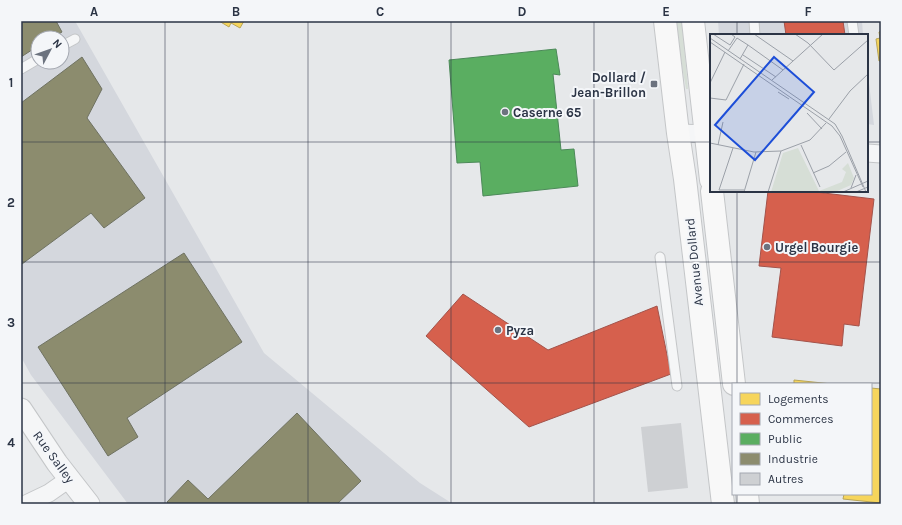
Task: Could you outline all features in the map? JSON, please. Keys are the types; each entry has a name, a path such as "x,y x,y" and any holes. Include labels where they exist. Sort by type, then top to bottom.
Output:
{"main road":[{"name":"Avenue Dollard","path":"665,21 678,133 732,464"},
{"path":"693,21 709,134 710,157"},
{"name":"Avenue Dollard","path":"712,192 734,383"}],"street":[{"path":"678,133 709,134"},
{"path":"868,152 881,154"},
{"name":"Rue Salley","path":"21,409 57,463 89,504"},
{"path":"26,504 49,493 69,479"}],"lane":[{"path":"754,21 755,34"},
{"path":"852,21 854,34"},
{"path":"70,42 75,39"},
{"path":"21,69 30,64"},
{"path":"660,257 677,386"}],"shaded area":[{"path":"21,21 75,21 264,353 420,483 453,504 128,504 31,375 21,357"},
{"path":"676,21 682,21 688,89 686,89"},
{"path":"718,21 862,21 863,34 719,34"},
{"path":"868,74 874,125 868,124"}],"building: Logements":[{"path":"219,21 244,21 240,28 231,23 229,27"},
{"path":"881,31 881,61 879,61 876,39 880,38 879,32"},
{"path":"794,380 822,383 794,383"},
{"path":"872,388 881,389 881,503 843,499 844,495 872,495"}],"building: Commerces":[{"path":"784,21 843,21 845,34 786,34"},
{"path":"768,192 815,192 874,199 859,326 844,324 842,346 772,337 781,268 759,266"},
{"path":"463,294 548,350 657,306 671,374 529,427 426,336"}],"building: Public":[{"name":"Caserne 65","path":"556,49 560,75 553,74 561,150 574,149 578,186 483,196 480,162 457,163 449,60"}],"building: Industrie":[{"path":"21,21 56,21 61,30 30,30 30,51 21,57"},
{"path":"82,57 102,89 87,118 145,198 104,228 91,213 22,264 21,103 65,70 70,70 70,66"},
{"path":"184,253 242,342 127,418 138,437 108,456 38,347"},
{"path":"297,413 361,481 337,504 169,504 167,502 188,480 208,499"}],"building: Autres":[{"path":"681,423 688,488 648,492 641,427"}],"place":[{"name":"Dollard / Jean-Brillon","path":"654,84"},
{"name":"Caserne 65","path":"505,112"},
{"name":"Urgel Bourgie","path":"767,247"},
{"name":"Pyza","path":"498,330"}]}
